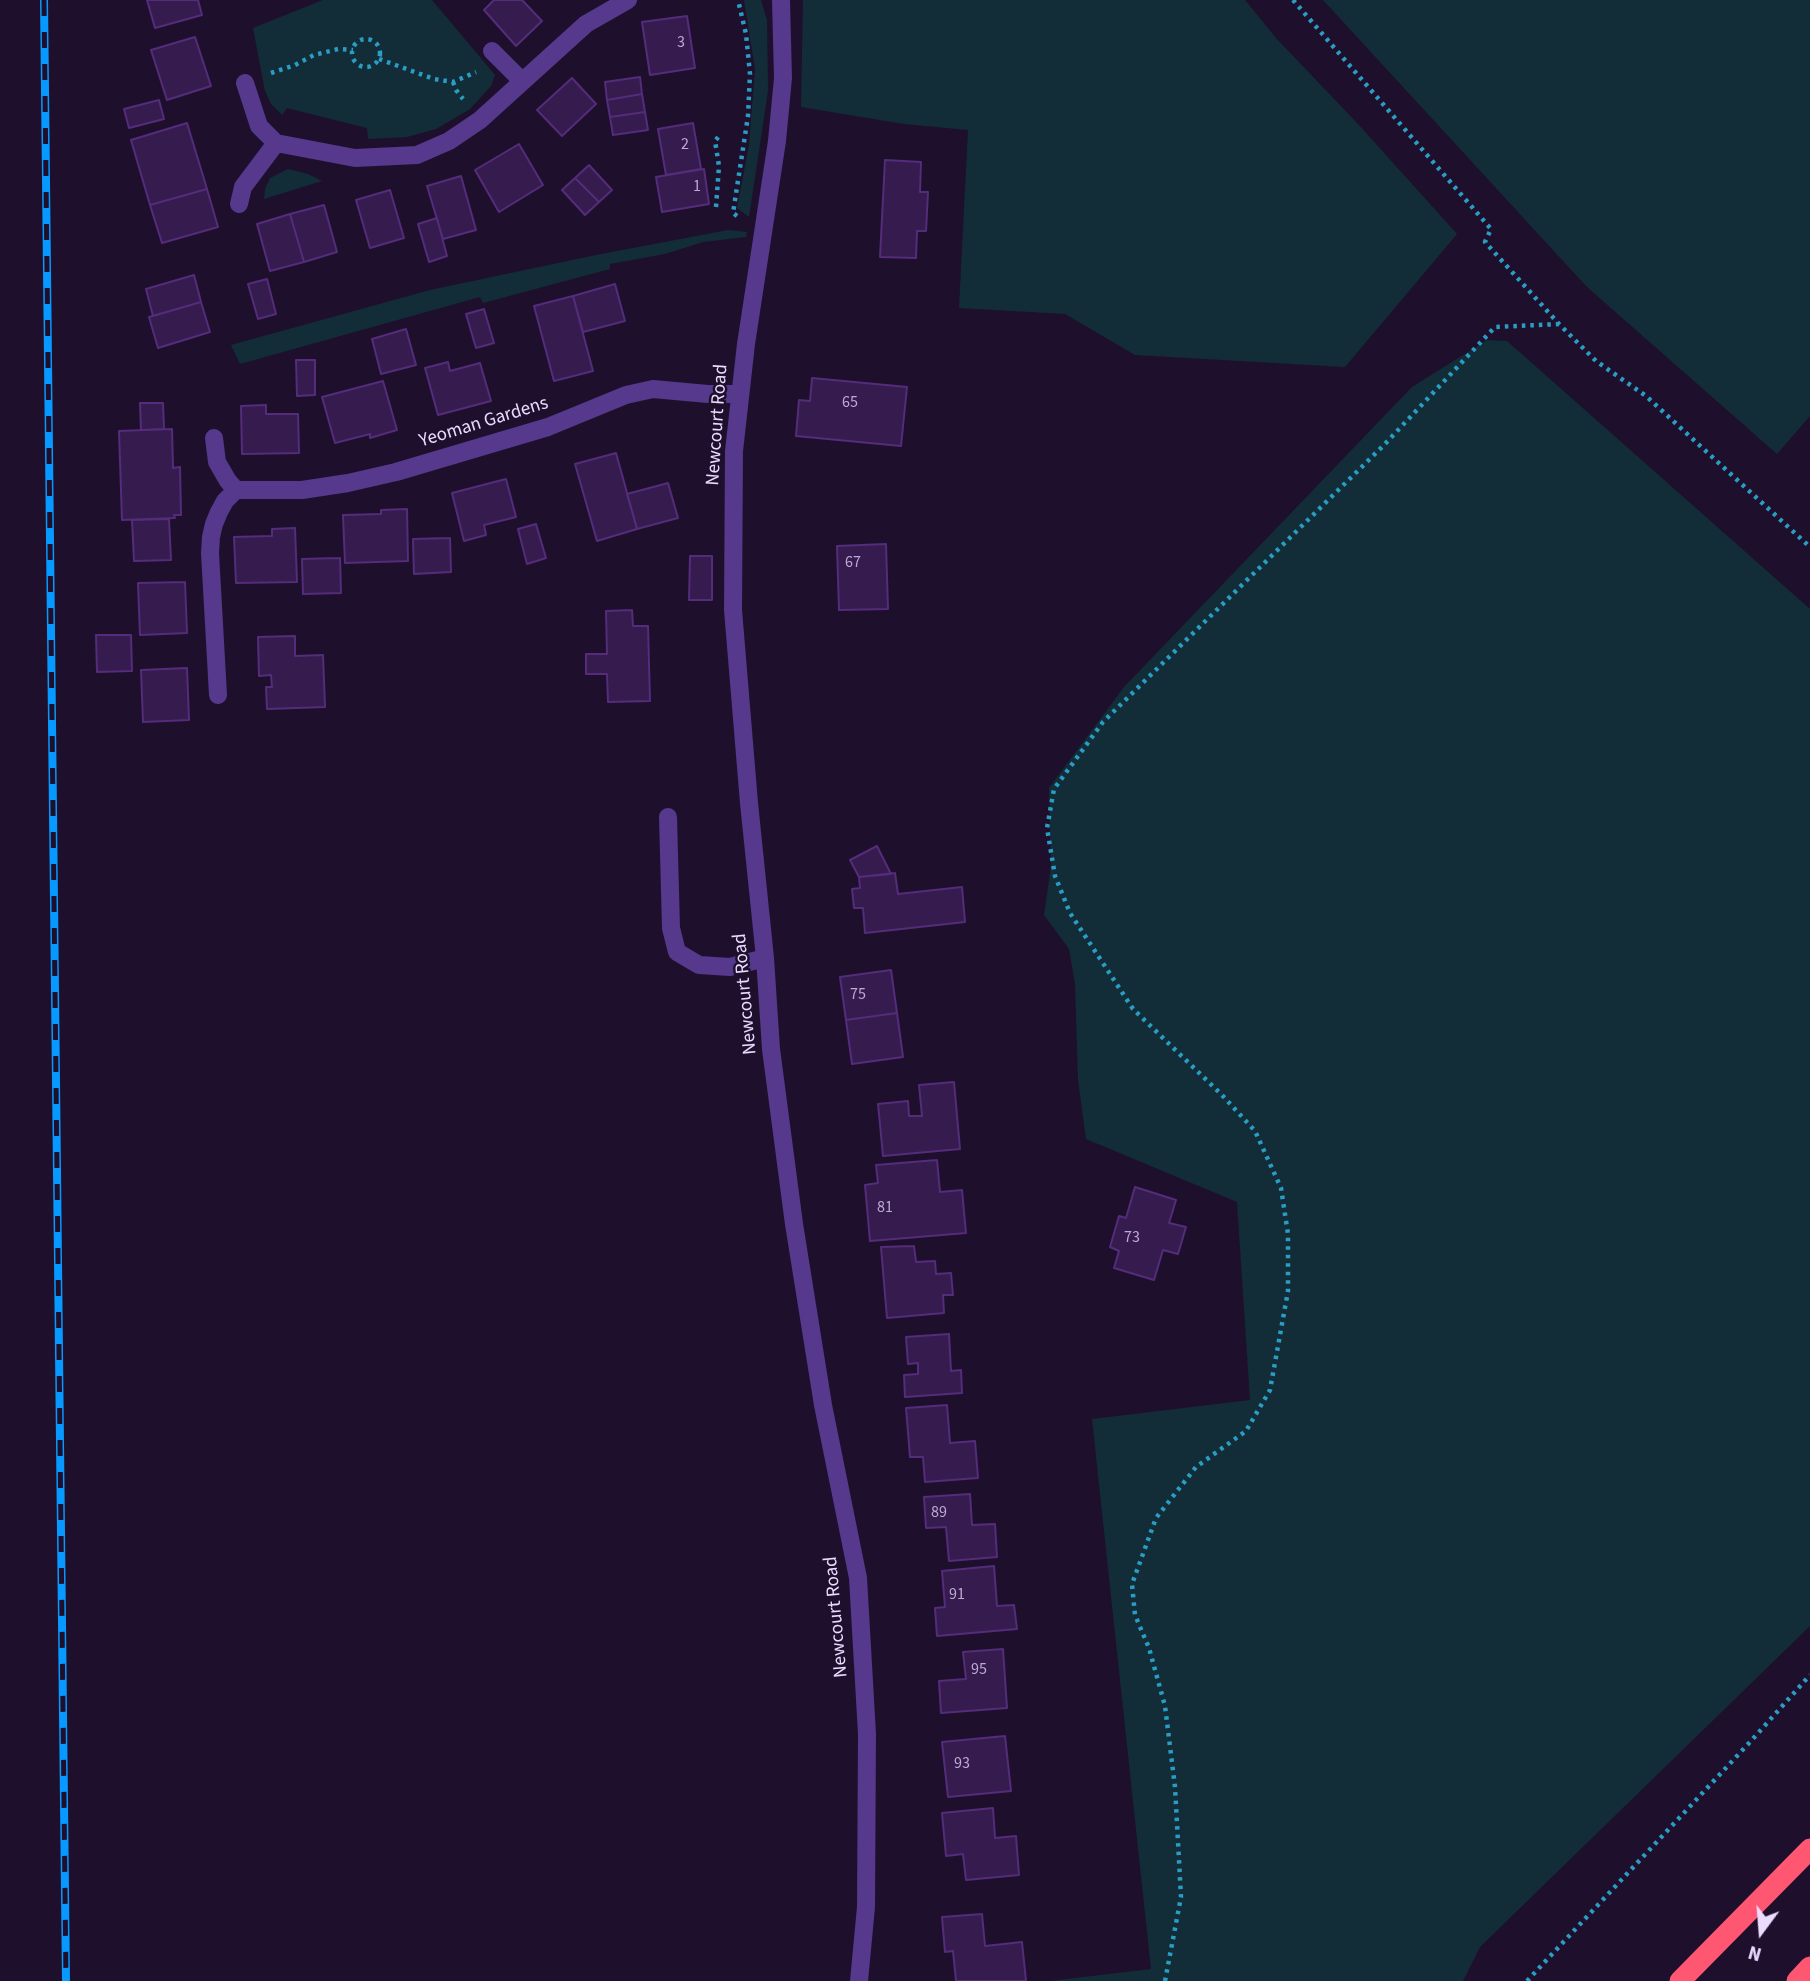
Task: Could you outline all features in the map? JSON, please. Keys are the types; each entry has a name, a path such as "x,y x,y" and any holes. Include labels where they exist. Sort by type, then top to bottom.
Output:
{"highway":[{"path":"1680,1981 1810,1849"},
{"path":"1797,1981 1810,1967"}],"street":[{"path":"245,83 259,126 276,142 355,158 417,155 449,141 480,120 586,23 628,0"},
{"name":"Newcourt Road","path":"780,0 783,78 777,141 734,451 733,610 771,1049 822,1405 858,1578 867,1734 866,1907 859,1981"},
{"path":"498,57 522,81"},
{"path":"239,204 243,187 276,142"},
{"name":"Yeoman Gardens","path":"236,490 302,490 396,472 548,427 626,395 653,389 740,394"},
{"path":"214,438 217,462 236,490 225,501 214,524 210,553 218,695"},
{"path":"668,817 671,928 677,952 699,965 730,967 765,958"}],"path":[{"path":"738,0 746,34 750,75 748,116 733,213 747,224 763,227"},
{"path":"1293,0 1491,229 1485,242 1559,324 1596,361 1646,396 1810,547"},
{"path":"372,40 380,51 379,59 368,67 361,66 355,61 353,50 358,42 372,40"},
{"path":"267,74 295,65 314,55 338,49 353,50"},
{"path":"379,59 434,79 453,82 478,71 498,57"},
{"path":"716,207 719,166 715,141 719,136"},
{"path":"1165,1981 1181,1897 1175,1787 1165,1706 1149,1648 1135,1615 1132,1584 1156,1518 1196,1467 1247,1431 1270,1390 1288,1291 1288,1234 1281,1188 1255,1131 1222,1095 1133,1009 1070,913 1055,876 1047,828 1054,789 1103,722 1384,445 1496,327 1559,324"},
{"path":"1527,1981 1810,1675"}],"shaded area":[{"path":"323,0 432,0 495,75 491,86 470,109 436,129 407,137 368,139 367,128 287,108 282,115 271,104 265,91 253,28"},
{"path":"744,0 761,0 767,20 768,91 749,217 737,208 749,145 755,69"},
{"path":"803,0 1245,0 1276,38 1457,234 1345,367 1135,355 1065,314 959,308 968,130 904,124 801,107"},
{"path":"1323,0 1810,0 1810,416 1777,454 1587,287"},
{"path":"288,169 322,181 264,199 270,178"},
{"path":"728,230 747,232 746,237 703,242 665,254 610,264 610,269 483,303 480,297 240,364 231,345 430,290"},
{"path":"1487,340 1507,341 1810,609 1810,1626 1480,1947 1463,1981 1050,1981 1151,1969 1092,1419 1250,1400 1237,1202 1086,1139 1078,1080 1075,984 1069,949 1044,915 1051,866 1049,788 1124,687 1412,387"}],"building":[{"path":"147,0 198,0 202,15 155,28"},
{"path":"494,0 522,0 542,21 516,46 484,10"},
{"path":"687,16 695,68 650,75 642,22"},
{"path":"195,37 211,86 167,100 151,50"},
{"path":"640,77 642,94 607,100 605,82"},
{"path":"572,78 596,104 562,136 537,110"},
{"path":"642,94 645,112 610,117 607,100"},
{"path":"159,100 164,119 129,128 124,109"},
{"path":"645,112 648,130 613,135 610,117"},
{"path":"187,123 207,189 150,205 131,140"},
{"path":"693,123 701,169 666,175 658,129"},
{"path":"519,144 543,185 499,212 475,170"},
{"path":"885,160 921,162 920,192 928,192 926,231 917,231 916,258 880,257"},
{"path":"589,165 612,190 599,202 575,178"},
{"path":"704,169 709,204 662,212 656,177"},
{"path":"461,176 476,230 443,239 427,186"},
{"path":"575,178 599,202 585,215 562,190"},
{"path":"207,189 218,227 162,243 150,205"},
{"path":"390,190 404,238 370,248 356,200"},
{"path":"324,205 337,252 304,262 290,214"},
{"path":"290,214 304,262 270,271 257,224"},
{"path":"437,218 447,256 429,262 418,224"},
{"path":"194,275 201,302 153,316 146,289"},
{"path":"267,279 276,314 258,319 248,284"},
{"path":"615,284 625,321 583,332 573,296"},
{"path":"573,296 593,371 554,381 534,306"},
{"path":"201,302 210,332 158,348 149,317"},
{"path":"484,309 494,343 476,348 466,314"},
{"path":"406,329 416,365 381,374 372,339"},
{"path":"296,360 315,360 315,395 297,396"},
{"path":"448,362 450,371 480,363 491,401 438,415 425,368"},
{"path":"812,378 907,387 901,446 796,436 799,400 810,401"},
{"path":"383,381 397,430 370,438 370,434 335,443 322,397"},
{"path":"140,403 163,403 164,429 141,430"},
{"path":"266,405 266,414 298,414 299,453 242,454 241,406"},
{"path":"172,429 173,468 180,467 181,515 174,515 175,518 122,520 119,431"},
{"path":"616,453 637,529 597,541 575,464"},
{"path":"506,479 516,517 484,525 486,535 464,541 452,493"},
{"path":"668,483 678,518 637,529 627,494"},
{"path":"407,509 408,561 345,563 343,515 381,514 381,510"},
{"path":"169,519 171,560 134,561 132,520"},
{"path":"536,524 546,558 527,564 518,529"},
{"path":"295,528 297,582 236,583 234,537 272,536 272,529"},
{"path":"450,538 451,572 414,574 413,539"},
{"path":"886,544 888,609 839,610 837,546"},
{"path":"690,556 712,556 712,600 689,600"},
{"path":"340,558 341,593 303,594 302,559"},
{"path":"185,582 187,633 140,635 138,583"},
{"path":"632,610 633,626 648,626 650,701 608,702 607,674 586,674 586,654 607,654 606,611"},
{"path":"96,635 131,635 132,671 97,672"},
{"path":"295,636 295,656 323,655 325,707 267,709 266,687 272,687 271,675 259,676 258,637"},
{"path":"187,668 189,720 143,722 141,670"},
{"path":"877,846 891,874 859,877 850,860"},
{"path":"895,873 898,894 962,887 965,922 865,933 863,908 854,908 852,889 860,888 859,877"},
{"path":"891,970 897,1013 846,1020 840,977"},
{"path":"897,1013 903,1057 852,1064 846,1020"},
{"path":"954,1082 960,1149 883,1156 878,1104 908,1101 909,1116 922,1116 919,1085"},
{"path":"937,1160 940,1192 962,1190 966,1233 870,1241 865,1185 878,1183 876,1165"},
{"path":"1135,1187 1176,1200 1169,1223 1186,1227 1178,1254 1163,1250 1154,1280 1114,1268 1119,1251 1110,1247 1119,1216 1126,1218"},
{"path":"914,1246 916,1262 935,1261 936,1274 951,1273 953,1295 943,1295 944,1313 887,1318 881,1247"},
{"path":"949,1334 951,1371 961,1370 962,1393 905,1397 904,1375 918,1374 918,1363 908,1364 906,1337"},
{"path":"947,1405 950,1443 975,1441 978,1478 925,1482 923,1457 910,1457 906,1408"},
{"path":"970,1494 972,1525 995,1524 997,1557 949,1561 946,1527 926,1528 924,1497"},
{"path":"994,1566 997,1606 1014,1605 1017,1629 937,1636 935,1608 945,1607 942,1571"},
{"path":"1003,1649 1007,1708 941,1713 939,1681 966,1679 963,1652"},
{"path":"1005,1736 1011,1791 948,1797 942,1742"},
{"path":"993,1808 995,1838 1016,1836 1019,1875 966,1880 963,1854 946,1856 942,1813"},
{"path":"982,1914 985,1946 1022,1942 1026,1981 956,1981 953,1951 945,1952 942,1917"}],"railway":[{"path":"44,0 66,1981"}]}
